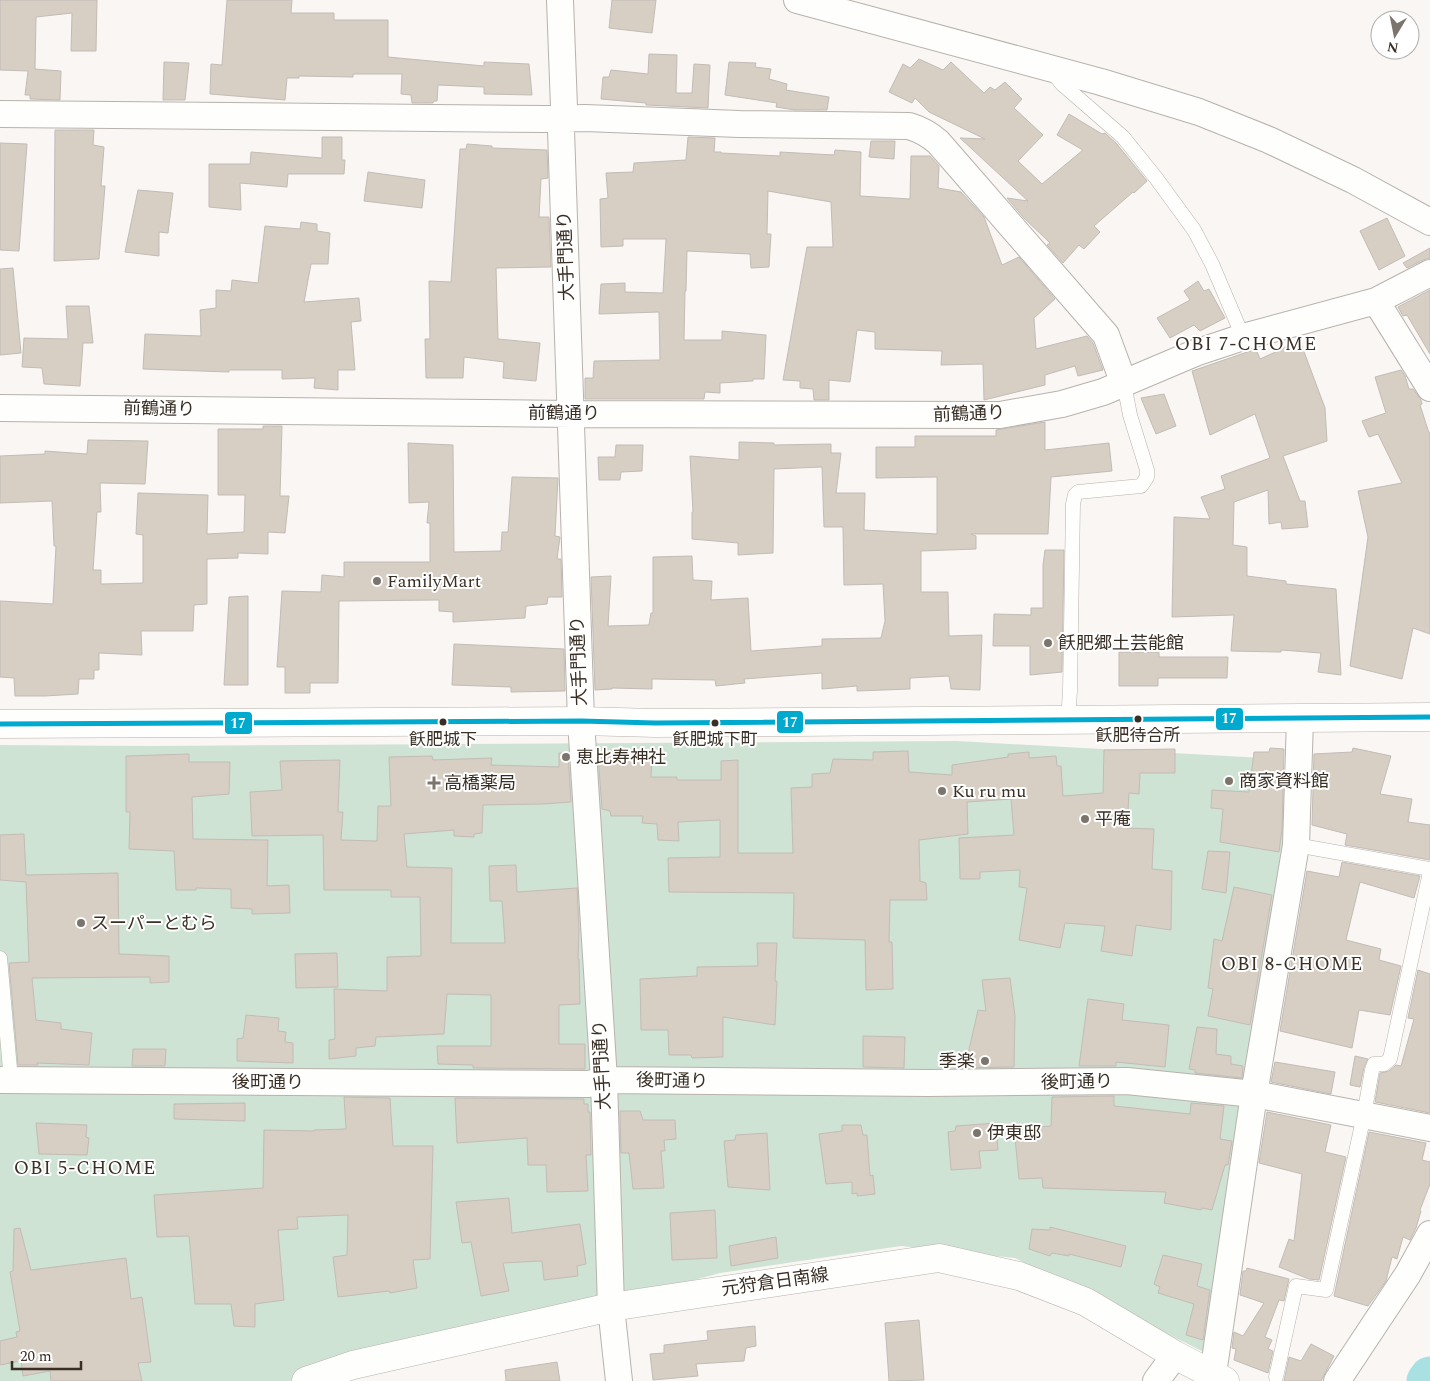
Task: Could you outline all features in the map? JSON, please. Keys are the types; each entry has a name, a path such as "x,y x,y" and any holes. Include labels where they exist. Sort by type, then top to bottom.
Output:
{"main road":[{"path":"0,724 581,721 665,723 1430,718"},
{"name":"元狩倉日南線","path":"306,1381 352,1366 611,1307 939,1258 1018,1276 1086,1302 1175,1355 1219,1378"}],"street":[{"name":"大手門通り","path":"560,0 564,107 561,130 581,721 604,1080 611,1307 619,1381"},
{"path":"797,0 1101,82 1208,115 1269,140 1354,180 1430,222"},
{"path":"0,114 585,118 739,124 909,126 918,129 938,142 1106,334 1124,384"},
{"name":"前鶴通り","path":"0,408 1000,416 1062,404 1103,392 1195,353 1243,337 1376,301 1430,273"},
{"path":"1376,301 1430,388"},
{"path":"1219,1378 1254,1094 1296,845 1300,719"},
{"name":"後町通り","path":"6,1080 589,1084 604,1080 928,1083 1127,1081 1254,1094 1430,1128"},
{"path":"1337,1381 1408,1274 1430,1234"},
{"path":"1156,1381 1175,1355"}],"lane":[{"path":"1049,68 1062,84 1123,137 1194,230 1212,264 1243,337"},
{"path":"1068,720 1073,504 1075,495 1078,492 1141,486 1148,477 1130,415 1124,384"},
{"path":"1276,1377 1296,1286 1326,1290 1374,1064 1384,1064 1390,1059 1430,870 1296,845"},
{"path":"0,958 6,1080"}],"green space":[{"name":"飫肥城下町","path":"957,741 1282,759 1292,871 1216,1358 1015,1258 901,1246 720,1273 522,1327 305,1381 0,1381 0,745 151,746"}],"building":[{"path":"0,0 97,0 96,51 71,51 72,13 36,17 35,69 61,71 60,100 30,99 30,95 25,95 28,71 0,70"},
{"path":"227,0 292,0 291,13 334,13 334,20 388,20 388,57 484,66 484,62 529,64 532,95 484,94 484,87 438,85 437,101 433,103 412,103 411,95 401,94 402,74 353,74 353,77 299,76 299,78 287,78 285,100 210,94 211,64 222,65"},
{"path":"612,0 656,0 652,33 609,28"},
{"path":"649,54 677,55 676,93 692,93 694,64 710,65 708,108 646,105 646,103 601,99 603,77 609,77 611,70 648,74"},
{"path":"919,59 943,70 951,62 984,93 990,87 995,90 1005,82 1022,99 1014,108 1043,135 1018,161 1042,184 1083,150 1057,135 1069,114 1102,134 1105,133 1116,143 1147,181 1094,226 1100,232 1084,249 1079,245 1063,263 1047,245 1050,243 1024,218 1007,198 1028,201 960,138 985,139 929,112 915,98 912,103 889,92 903,64 910,68"},
{"path":"164,62 189,63 185,100 163,100"},
{"path":"729,62 756,63 755,67 771,69 769,79 787,84 786,90 829,97 827,110 795,110 776,107 777,103 725,95"},
{"path":"55,130 94,130 93,145 104,147 101,186 105,186 99,259 54,261"},
{"path":"322,137 342,137 342,160 345,160 344,174 288,174 287,187 240,183 241,210 209,207 209,164 250,164 251,152 322,158"},
{"path":"688,137 715,138 714,152 721,153 780,156 780,152 834,155 835,150 861,152 860,196 910,199 911,156 930,156 939,166 938,188 961,192 984,217 1002,265 1019,257 1055,299 1034,318 1036,349 1087,336 1093,343 1103,370 1078,376 1075,366 1045,375 1045,385 984,400 983,364 941,365 942,351 875,349 875,332 857,330 850,382 829,380 829,400 814,400 813,389 800,388 800,381 783,380 807,247 833,247 831,202 768,191 767,234 771,234 769,267 751,268 750,254 687,251 685,291 684,340 722,340 722,331 766,335 764,379 720,383 720,393 705,392 704,399 585,399 585,378 593,378 594,361 660,360 659,312 599,314 601,284 625,283 625,292 663,293 666,239 623,239 623,246 601,247 600,199 608,198 606,173 633,172 634,163 686,160"},
{"path":"871,141 895,141 894,159 869,157"},
{"path":"0,143 27,144 19,251 0,250"},
{"path":"467,144 492,146 492,148 547,150 548,178 541,179 539,217 549,217 551,267 496,268 498,339 540,343 536,381 503,378 504,362 464,357 463,378 426,378 425,339 430,339 429,281 451,282 460,149 466,149"},
{"path":"368,172 425,180 422,208 364,201"},
{"path":"138,190 173,193 168,233 159,232 159,256 125,252"},
{"path":"1387,218 1405,256 1379,270 1360,231"},
{"path":"301,222 317,224 317,231 330,233 328,264 311,264 304,302 359,298 361,321 351,322 355,370 338,370 338,390 314,388 315,378 282,379 282,370 229,370 229,372 143,369 145,334 201,336 200,310 216,308 216,290 231,291 232,280 258,283 265,226 300,229"},
{"path":"1430,248 1430,258 1407,268 1403,263"},
{"path":"13,268 21,353 0,355 0,269"},
{"path":"1198,281 1204,291 1209,289 1225,318 1200,331 1194,325 1170,338 1157,318 1190,300 1184,291"},
{"path":"1430,290 1430,354 1407,315 1403,316 1398,307"},
{"path":"66,306 89,306 93,343 83,343 80,386 44,384 42,368 22,367 24,338 68,339"},
{"path":"1300,341 1325,408 1327,441 1283,456 1300,501 1305,501 1308,527 1282,529 1281,522 1269,524 1268,490 1234,502 1233,545 1247,547 1247,576 1286,581 1286,584 1336,589 1341,675 1318,672 1321,653 1281,650 1281,652 1231,651 1234,615 1172,617 1174,517 1210,519 1201,497 1225,489 1221,476 1270,458 1255,414 1210,435 1192,371 1256,349 1260,359"},
{"path":"1401,370 1409,389 1413,389 1421,400 1422,404 1420,405 1430,434 1430,634 1413,628 1402,679 1350,666 1368,537 1358,491 1402,483 1378,434 1369,437 1362,421 1386,413 1375,377"},
{"path":"1164,394 1176,426 1156,434 1141,398"},
{"path":"1045,422 1045,450 1109,443 1112,471 1051,477 1048,534 971,534 976,536 976,549 921,551 921,592 948,592 949,636 982,635 980,690 951,689 949,676 910,678 910,689 857,691 857,686 822,689 822,673 744,679 745,683 716,686 715,680 652,679 652,689 612,688 595,690 591,577 611,576 608,626 649,625 651,613 653,613 653,557 692,556 693,580 712,581 711,600 748,598 751,651 822,646 822,639 881,638 885,621 883,584 844,585 843,527 824,527 822,467 774,469 773,553 738,555 738,543 692,539 693,512 690,456 739,460 739,442 774,443 774,445 831,444 831,453 841,453 836,493 865,493 864,530 937,534 937,477 876,478 876,447 915,447 915,436 996,436 996,430"},
{"path":"263,426 282,426 280,496 289,496 285,533 268,532 268,554 238,553 238,558 207,559 207,604 194,605 193,631 141,631 142,655 99,653 99,670 94,670 94,679 79,679 78,694 15,696 14,678 0,677 0,601 53,604 56,546 54,546 52,501 0,503 0,456 45,454 45,451 87,454 88,440 148,441 145,484 100,483 101,512 97,512 93,570 101,570 101,584 143,583 143,535 136,534 138,493 208,495 207,534 244,532 245,495 218,495 218,429 263,429"},
{"path":"408,443 453,445 454,552 501,551 502,532 508,532 512,477 558,478 555,536 560,537 557,559 561,559 562,597 548,597 547,604 526,606 525,618 453,622 453,612 439,611 439,600 339,601 338,683 310,683 310,693 285,693 285,667 277,667 282,591 321,592 322,575 344,577 344,562 430,562 430,523 427,523 429,502 409,503"},
{"path":"616,445 643,445 642,471 621,472 620,480 599,480 598,457 615,457"},
{"path":"1045,550 1064,550 1062,672 1030,675 1030,646 993,646 994,614 1031,615 1031,608 1043,608"},
{"path":"248,596 248,685 224,685 229,597"},
{"path":"454,644 564,649 565,691 511,692 511,687 452,685"},
{"path":"1119,652 1159,652 1159,657 1228,657 1227,678 1158,678 1158,686 1119,686"},
{"path":"1270,748 1284,749 1282,829 1279,852 1220,842 1223,809 1211,808 1212,790 1249,792 1254,752 1269,752"},
{"path":"1353,748 1391,756 1380,794 1412,799 1408,822 1430,825 1430,860 1345,845 1347,834 1312,825 1314,754 1352,752"},
{"path":"1175,749 1175,773 1140,773 1139,794 1129,793 1127,828 1154,829 1152,869 1172,871 1171,930 1136,925 1132,956 1101,951 1105,926 1065,923 1060,948 1019,940 1027,888 1019,887 1020,870 980,872 980,879 960,879 959,838 1014,835 1011,799 967,802 968,834 919,840 920,881 926,883 927,900 890,900 889,942 892,942 893,989 866,990 865,940 793,938 794,893 669,892 668,858 720,857 720,820 678,822 679,841 658,840 657,824 642,823 643,816 611,816 610,811 602,809 598,754 652,754 651,777 677,777 677,780 721,780 721,761 738,760 738,853 793,853 791,788 812,787 812,774 830,773 833,759 873,760 873,752 908,751 909,772 952,775 952,765 1008,757 1008,754 1029,752 1029,758 1056,756 1057,766 1061,766 1063,796 1103,793 1104,750"},
{"path":"559,753 568,753 571,802 483,805 482,833 474,834 474,837 454,836 454,830 404,834 407,867 452,868 451,943 505,943 502,901 490,901 489,866 516,865 517,892 577,888 580,1004 559,1005 559,1044 585,1044 585,1069 473,1068 473,1065 438,1064 437,1046 491,1046 491,995 447,994 444,1034 376,1037 375,1046 356,1048 356,1056 329,1059 329,1040 335,1039 334,989 387,991 387,957 421,956 420,897 391,897 391,890 324,890 323,835 252,836 250,792 282,790 280,761 340,760 338,812 343,812 341,840 377,841 378,806 391,806 389,757 432,756 433,760 492,758 491,765 559,767"},
{"path":"189,754 189,762 230,762 229,794 192,797 193,839 268,840 267,886 289,885 290,913 252,914 252,909 231,908 231,889 196,888 196,890 176,890 174,851 129,849 130,812 126,812 126,756"},
{"path":"24,834 26,875 118,873 119,954 169,956 169,982 150,983 150,977 32,978 36,1020 61,1023 61,1029 92,1033 89,1065 37,1063 38,1065 18,1065 9,963 29,962 26,882 0,880 0,835"},
{"path":"1208,851 1230,852 1226,893 1202,889"},
{"path":"1342,862 1420,876 1414,898 1360,882 1346,940 1381,949 1379,960 1401,966 1390,1015 1359,1010 1352,1048 1280,1031 1307,871 1339,877"},
{"path":"1234,887 1272,895 1250,1025 1208,1016 1213,989 1208,988 1214,939 1222,941"},
{"path":"757,943 777,943 775,1025 723,1017 723,1057 692,1058 691,1055 669,1055 668,1030 641,1030 640,979 697,976 697,967 758,966"},
{"path":"337,953 338,987 296,988 295,954"},
{"path":"1418,970 1430,974 1430,1113 1375,1102 1380,1073 1389,1071 1396,1065 1401,1066 1414,1019 1408,1018"},
{"path":"1010,978 1015,1016 1014,1067 958,1068 958,1056 968,1054 978,1010 986,1011 982,980"},
{"path":"1088,999 1124,1004 1122,1020 1169,1025 1165,1067 1116,1062 1116,1066 1079,1066"},
{"path":"246,1015 279,1018 278,1031 286,1032 285,1042 293,1043 293,1063 237,1061 237,1039 243,1038"},
{"path":"1197,1027 1217,1029 1216,1054 1231,1056 1231,1064 1243,1066 1242,1078 1195,1073 1195,1070 1189,1069"},
{"path":"863,1036 905,1037 904,1068 863,1067"},
{"path":"133,1049 166,1049 165,1066 132,1066"},
{"path":"1355,1056 1368,1059 1364,1067 1360,1087 1350,1085"},
{"path":"1275,1062 1335,1072 1331,1094 1271,1082"},
{"path":"1114,1096 1114,1106 1190,1114 1191,1103 1224,1106 1220,1139 1232,1141 1228,1165 1225,1165 1212,1210 1202,1208 1201,1210 1164,1203 1166,1192 1043,1188 1042,1178 1019,1179 1015,1138 1040,1134 1039,1127 1051,1126 1052,1097"},
{"path":"344,1097 390,1098 393,1146 433,1146 430,1259 413,1260 417,1288 390,1293 389,1291 338,1297 333,1257 347,1255 348,1215 297,1217 298,1229 278,1230 284,1300 255,1304 255,1327 234,1326 231,1304 195,1304 189,1236 157,1237 154,1195 263,1188 264,1130 314,1131 346,1129"},
{"path":"455,1098 584,1099 584,1104 588,1104 588,1112 590,1112 591,1155 586,1155 588,1191 547,1192 546,1165 528,1165 527,1138 457,1143"},
{"path":"245,1103 245,1121 174,1119 174,1104"},
{"path":"620,1111 640,1111 643,1120 675,1120 676,1139 664,1140 665,1151 661,1151 664,1188 633,1189 629,1153 621,1153"},
{"path":"1267,1112 1331,1125 1325,1152 1346,1157 1319,1280 1309,1279 1279,1267 1289,1239 1294,1241 1302,1174 1259,1163"},
{"path":"36,1123 87,1125 86,1137 89,1138 87,1155 39,1154"},
{"path":"996,1123 998,1150 979,1151 981,1168 951,1170 948,1132 955,1131 956,1126"},
{"path":"842,1125 861,1125 863,1135 867,1135 870,1176 873,1175 875,1194 857,1196 857,1193 852,1194 852,1182 826,1184 819,1134 842,1131"},
{"path":"1369,1132 1426,1143 1422,1160 1430,1162 1430,1184 1420,1210 1416,1228 1410,1240 1403,1237 1397,1259 1392,1257 1386,1281 1368,1306 1334,1296"},
{"path":"767,1133 770,1190 728,1187 724,1141 735,1140 736,1135"},
{"path":"509,1198 512,1233 580,1224 586,1264 577,1266 578,1276 544,1280 542,1261 503,1263 509,1291 481,1296 471,1242 462,1243 456,1202"},
{"path":"715,1210 717,1258 672,1260 670,1213"},
{"path":"1050,1227 1126,1246 1121,1267 1069,1254 1069,1256 1052,1253 1050,1256 1029,1249 1032,1229 1050,1230"},
{"path":"20,1228 31,1270 126,1258 131,1299 142,1297 151,1362 138,1363 142,1381 51,1381 50,1371 23,1376 21,1361 0,1365 0,1341 17,1337 16,1332 20,1331 10,1272 13,1271 14,1229"},
{"path":"776,1237 778,1258 731,1266 729,1246"},
{"path":"1163,1255 1202,1264 1197,1286 1210,1290 1203,1340 1186,1335 1194,1304 1158,1293 1160,1287 1154,1284"},
{"path":"1247,1268 1289,1279 1284,1301 1279,1300 1265,1337 1272,1340 1268,1349 1273,1351 1268,1373 1234,1360 1236,1349 1232,1348 1234,1332 1243,1336 1264,1303 1240,1295 1243,1271 1246,1271"},
{"path":"919,1320 924,1380 889,1381 885,1323"},
{"path":"755,1326 756,1346 746,1348 744,1361 696,1364 698,1376 653,1380 650,1354 664,1353 664,1345 708,1340 707,1331"},
{"path":"1311,1344 1334,1356 1321,1381 1284,1381 1289,1357 1301,1361"},
{"path":"557,1362 560,1381 506,1381 505,1370"}],"waterway":[{"path":"1427,1381 1430,1377"}],"transit line":[{"name":"17","path":"0,724 581,721 655,723 1430,717"}],"place":[{"name":"FamilyMart","path":"377,581"},
{"name":"飫肥郷土芸能館","path":"1048,643"},
{"name":"飫肥待合所","path":"1138,719"},
{"name":"飫肥城下","path":"443,722"},
{"name":"飫肥城下町","path":"715,723"},
{"name":"恵比寿神社","path":"566,757"},
{"name":"商家資料館","path":"1229,781"},
{"name":"高橋薬局","path":"434,783"},
{"name":"Ku ru mu","path":"942,791"},
{"name":"平庵","path":"1085,819"},
{"name":"スーパーとむら","path":"81,923"},
{"name":"季楽","path":"985,1061"},
{"name":"伊東邸","path":"977,1133"}],"district":[{"name":"OBI 7-CHOME","path":"1246,344"},
{"name":"OBI 8-CHOME","path":"1292,964"},
{"name":"OBI 5-CHOME","path":"85,1168"}]}
